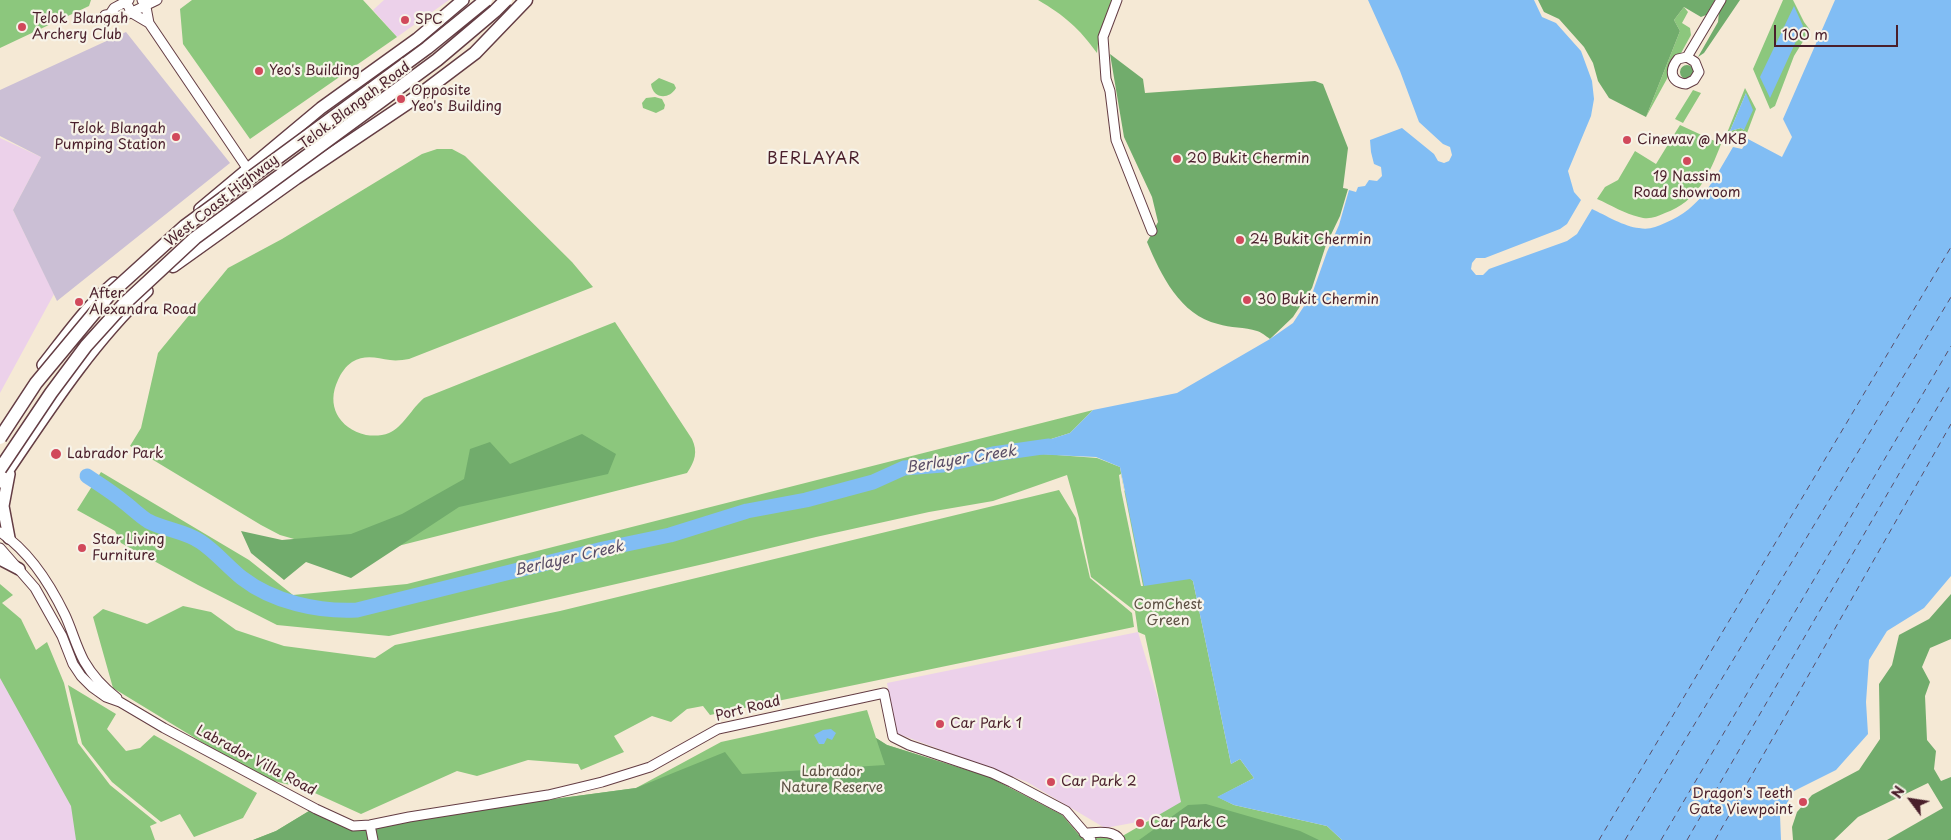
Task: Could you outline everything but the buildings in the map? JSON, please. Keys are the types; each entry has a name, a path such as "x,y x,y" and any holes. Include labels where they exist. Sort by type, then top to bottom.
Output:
{"highway":[{"name":"West Coast Highway","path":"0,438 36,383 110,294 185,226 427,48 486,0"},
{"name":"West Coast Highway","path":"6,467 51,393 86,346 124,304 195,238 437,60 506,0"},
{"path":"173,266 418,96 475,53 526,0"}],"main road":[{"name":"Telok Blangah Road","path":"0,428 32,380 99,296 247,168 321,108 417,39 463,0"},
{"name":"Telok Blangah Road","path":"0,482 6,467 102,339 126,311 173,266 497,16 511,0"},
{"path":"376,70 386,74 398,93"},
{"path":"84,313 87,327 102,339"},
{"path":"4,535 6,467"},
{"path":"0,559 19,569"}],"street":[{"path":"149,23 132,13 126,1 108,14 118,17 132,13 144,3 157,0"},
{"path":"1117,0 1104,37 1106,78 1110,90 1116,140 1152,231"},
{"path":"1687,57 1721,0"},
{"path":"144,3 149,23 247,168"},
{"name":"Labrador Villa Road","path":"4,535 38,568 66,618 90,671 120,702"},
{"name":"Labrador Villa Road","path":"0,548 35,588 57,626 81,676 92,688 316,809 353,826 370,826"},
{"path":"57,626 65,630 67,627 66,618"},
{"name":"Port Road","path":"370,826 409,817 548,796 650,767 718,730 848,700 884,694 893,737 998,776 1066,812 1091,840"},
{"path":"370,826 373,840"},
{"path":"1084,832 1102,837 1114,834 1120,840"}],"shaded area":[{"path":"384,0 449,0 397,37 373,10"},
{"path":"126,32 230,163 57,301 13,210 41,157 0,136 0,90"},
{"path":"0,138 41,157 13,210 54,294 0,393"},
{"path":"1138,632 1192,812 1105,828 1027,782 896,733 887,683"},
{"path":"0,660 90,840 0,840"}],"green space":[{"name":"Telok Blangah Archery Club","path":"0,0 91,0 89,6 0,48"},
{"path":"192,0 363,0 397,37 250,139 183,44 180,9"},
{"path":"1038,0 1112,0 1099,34 1097,53 1071,23"},
{"path":"1538,0 1715,0 1706,15 1701,17 1684,7 1674,20 1680,31 1646,117 1609,98 1598,81 1593,63 1584,47 1559,19 1544,12"},
{"path":"1726,0 1740,0 1704,53 1698,57 1718,22 1719,12"},
{"path":"1783,0 1793,0 1810,30 1794,56 1775,106 1770,109 1753,69"},
{"path":"1684,7 1688,12 1682,23 1690,28 1691,35 1646,117 1680,31 1674,20"},
{"path":"1110,54 1143,79 1145,93 1315,81 1323,84 1348,148 1343,188 1348,189 1340,216 1326,245 1312,288 1293,317 1270,339 1257,331 1223,325 1205,319 1183,303 1166,280 1147,242 1158,222 1152,197 1124,137"},
{"path":"1684,65 1690,65 1694,72 1690,79 1684,79 1680,75 1680,69"},
{"path":"659,78 674,84 676,88 673,92 666,96 655,93 651,84"},
{"path":"1745,88 1756,109 1747,133 1740,137 1727,133","holes":["1746,93 1744,130 1741,128 1730,131"]},
{"path":"1693,90 1701,93 1683,123 1675,119"},
{"path":"655,97 662,99 665,105 664,109 656,113 643,108 642,103 646,98"},
{"path":"1680,125 1721,144 1707,176 1686,202 1652,218 1646,218 1628,214 1597,199 1605,187 1618,180 1635,151 1656,164"},
{"path":"437,149 452,149 465,156 572,262 593,287 409,359 395,360 366,357 352,362 342,372 333,398 334,407 342,421 356,432 366,435 378,436 386,434 399,426 424,398 615,322 692,439 695,456 687,473 394,547 315,545 280,535 261,525 130,446 141,428 158,353 228,268 282,239 422,154"},
{"path":"1093,410 1070,433 1029,446 1030,453 1097,458 1120,467 1124,490 1193,581 1231,764 1240,759 1254,778 1218,797 1234,805 1327,826 1342,840 253,840 276,831 309,811 362,830 502,806 636,788 721,742 867,710 876,738 887,745 989,777 1062,815 1080,836 1104,834 1119,838 1181,802 1145,635 1138,632 1135,611 1091,577 1079,518 1067,475 993,501 929,512 816,537 389,636 277,625 121,543 115,531 77,510 101,472 249,560 293,595 407,584"},
{"path":"582,434 616,454 608,474 459,507 351,578 306,562 284,580 251,553 241,531 282,540 351,534 402,514 464,479 470,449 490,442 510,464"},
{"path":"1059,490 1076,518 1090,578 1132,613 1134,627 710,715 703,706 687,709 671,722 652,716 614,736 624,752 581,770 578,764 528,760 477,776 457,771 361,814 306,789 274,781 218,752 113,688 93,617 103,609 147,624 183,606 211,612 236,630 284,646 375,658 395,645 560,611"},
{"path":"0,584 13,595 2,603 21,619 36,650 47,642 64,683 78,743 110,785 157,823 150,826 155,840 76,840 71,806 0,678"},
{"path":"1951,594 1951,639 1930,648 1922,667 1930,682 1925,696 1927,740 1936,751 1934,769 1941,781 1951,777 1951,840 1887,840 1943,808 1928,783 1858,817 1834,840 1793,840 1792,827 1797,812 1812,795 1859,770 1880,739 1879,684 1892,665 1899,635 1929,619"},
{"path":"68,685 116,714 107,729 126,751 140,748 154,735 257,793 243,818 194,837 180,814 161,822 112,782 82,744"},
{"name":"Labrador Nature Reserve","path":"876,738 887,745 989,777 1062,815 1083,840 253,840 276,831 309,811 362,830 502,806 636,788 725,752 742,774 885,765"},
{"path":"1206,804 1300,831 1319,840 1139,840 1188,805"}],"water":[{"path":"1368,0 1534,0 1542,17 1556,23 1581,51 1592,81 1594,99 1591,116 1568,171 1574,192 1581,200 1567,224 1560,229 1485,258 1476,258 1472,263 1471,269 1476,275 1483,275 1489,269 1567,241 1577,234 1592,209 1621,223 1643,229 1655,227 1678,217 1698,201 1733,147 1742,149 1748,139 1782,157 1792,137 1783,119 1835,0 1951,0 1951,576 1924,608 1887,631 1869,660 1866,702 1868,734 1836,770 1794,791 1780,815 1781,840 1342,840 1327,826 1234,805 1217,797 1254,778 1240,759 1231,764 1193,581 1190,579 1144,586 1120,467 1096,457 1030,454 1029,446 1070,433 1093,410 1177,393 1270,339 1293,323 1312,294 1339,225 1349,190 1356,192 1358,187 1365,186 1369,180 1377,181 1382,176 1381,167 1374,164 1370,140 1402,128 1434,154 1438,161 1444,163 1449,161 1452,155 1450,147 1443,144 1419,122 1400,71"},
{"path":"1794,6 1803,26 1770,98 1760,77"},
{"path":"1746,93 1753,110 1744,130 1741,128 1730,131"},
{"path":"831,729 836,733 832,740 827,738 824,744 819,744 814,735 823,730"}],"pier":[{"path":"1121,474 1143,586 1141,586 1121,490 1119,475"}],"waterway":[{"name":"Berlayer Creek","path":"87,476 148,521 195,538 212,550 242,578 268,593 296,604 327,609 357,610 603,549 670,535 747,511 806,500 873,482 904,468 943,465 993,454 1049,446"}],"ferry route":[{"path":"1599,840 1951,247"},
{"path":"1625,840 1951,297"},
{"path":"1661,840 1951,346"},
{"path":"1687,840 1951,384"},
{"path":"1715,840 1951,424"}],"place":[{"name":"SPC","path":"405,20"},
{"name":"Telok Blangah Archery Club","path":"22,27"},
{"name":"Yeo's Building","path":"259,71"},
{"name":"Opposite Yeo's Building","path":"401,99"},
{"name":"Telok Blangah Pumping Station","path":"176,137"},
{"name":"Cinewav @ MKB","path":"1627,140"},
{"name":"20 Bukit Chermin","path":"1177,159"},
{"name":"19 Nassim Road showroom","path":"1687,161"},
{"name":"24 Bukit Chermin","path":"1240,240"},
{"name":"30 Bukit Chermin","path":"1247,300"},
{"name":"After Alexandra Road","path":"79,302"},
{"name":"Labrador Park","path":"56,454"},
{"name":"Star Living Furniture","path":"82,548"},
{"name":"Car Park 1","path":"940,724"},
{"name":"Car Park 2","path":"1051,782"},
{"name":"Dragon's Teeth Gate Viewpoint","path":"1803,802"},
{"name":"Car Park C","path":"1140,823"}],"district":[{"name":"BERLAYAR","path":"814,160"}],"park label":[{"name":"ComChest Green","path":"1168,614"}]}
